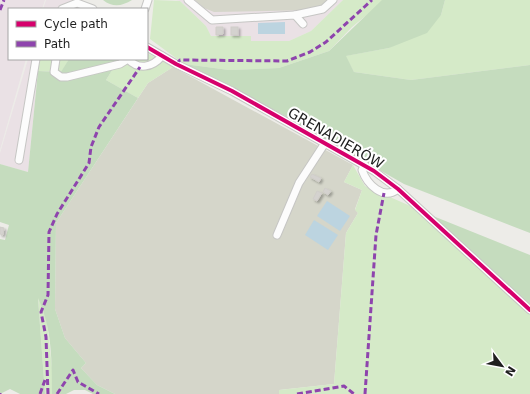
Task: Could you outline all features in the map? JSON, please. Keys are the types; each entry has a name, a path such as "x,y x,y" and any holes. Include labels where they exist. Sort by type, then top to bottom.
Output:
{"street":[{"path":"188,0 212,20 295,14 323,9 333,0"},
{"path":"64,8 77,3 89,6"},
{"path":"295,14 302,24"},
{"name":"GRENADIERÓW","path":"148,48 232,91 365,165 398,189 530,310"},
{"path":"129,60 134,65 140,67 157,62 162,56"},
{"path":"19,160 36,60"},
{"path":"56,60 54,72 61,77 86,73 120,64 126,60"},
{"path":"277,235 300,183 325,143"},
{"path":"365,165 362,170 365,178 372,186 384,193 394,192 398,189"}],"shaded area":[{"path":"0,0 45,0 42,8 8,8 8,60 26,60 0,150"},
{"path":"46,0 83,0 79,8 43,8"},
{"path":"176,0 343,0 311,31 289,41 251,41 250,36 211,36 206,26 180,1"},
{"path":"195,0 332,0 321,10 214,12 204,8"},
{"path":"28,60 39,60 28,172 0,164 0,153"},
{"path":"173,67 353,165 344,182 362,190 355,209 358,213 346,233 334,384 279,390 279,394 115,394 97,385 81,368 86,363 65,338 55,309 56,223 148,83"}],"green space":[{"path":"103,0 132,0 125,4 114,5"},
{"path":"154,0 180,1 206,26 211,36 251,36 251,41 289,41 311,31 343,0 385,0 352,27 329,51 279,68 229,70 184,64 150,39"},
{"path":"382,0 445,0 441,15 427,33 389,48 346,56 354,72 411,80 530,65 530,233 404,184 280,113 184,64 229,70 279,68 329,51"},
{"path":"445,0 530,0 530,65 411,80 354,72 345,56 389,48 441,15"},
{"path":"148,54 173,67 148,83 138,98 106,80 118,60 148,60"},
{"path":"39,60 68,60 62,72 38,71"},
{"path":"68,60 118,60 106,80 138,98 56,223 55,309 65,338 86,363 81,368 97,385 115,394 93,394 85,390 74,390 66,394 52,394 49,333 43,309 38,298 45,394 20,394 10,389 0,394 0,239 5,240 9,225 0,222 0,164 28,172 38,71 61,72"},
{"path":"353,165 365,186 433,216 530,305 530,394 279,394 279,390 334,384 346,233 358,213 355,210 362,190 344,182"},
{"path":"433,216 530,255 530,305"},
{"path":"38,296 46,313 52,368 52,394 45,394"}],"water":[{"path":"285,22 285,34 258,34 258,23"},
{"path":"327,201 350,216 340,231 317,216"},
{"path":"314,220 338,235 328,250 305,235"}],"building":[{"path":"216,27 223,27 223,34 216,35"},
{"path":"231,27 238,27 238,35 231,35"},
{"path":"312,174 321,178 319,182 310,177"},
{"path":"325,188 331,191 328,195 323,192"},
{"path":"317,191 322,193 317,201 313,199"},
{"path":"0,227 4,228 3,235 0,234"}],"marked path":[{"path":"0,10 4,0"},
{"path":"176,64 180,60 287,61 310,52 326,42 372,0"},
{"path":"48,394 46,337 41,312 48,295 49,232 57,214 89,163 91,147 99,127 140,67"},
{"path":"365,394 376,235 384,193"},
{"path":"57,394 73,370 78,382 99,394"},
{"path":"40,394 45,380"},
{"path":"297,394 344,386 354,394"}],"cycle path":[{"path":"148,48 176,64 232,91 374,171 398,189 530,310"}]}
